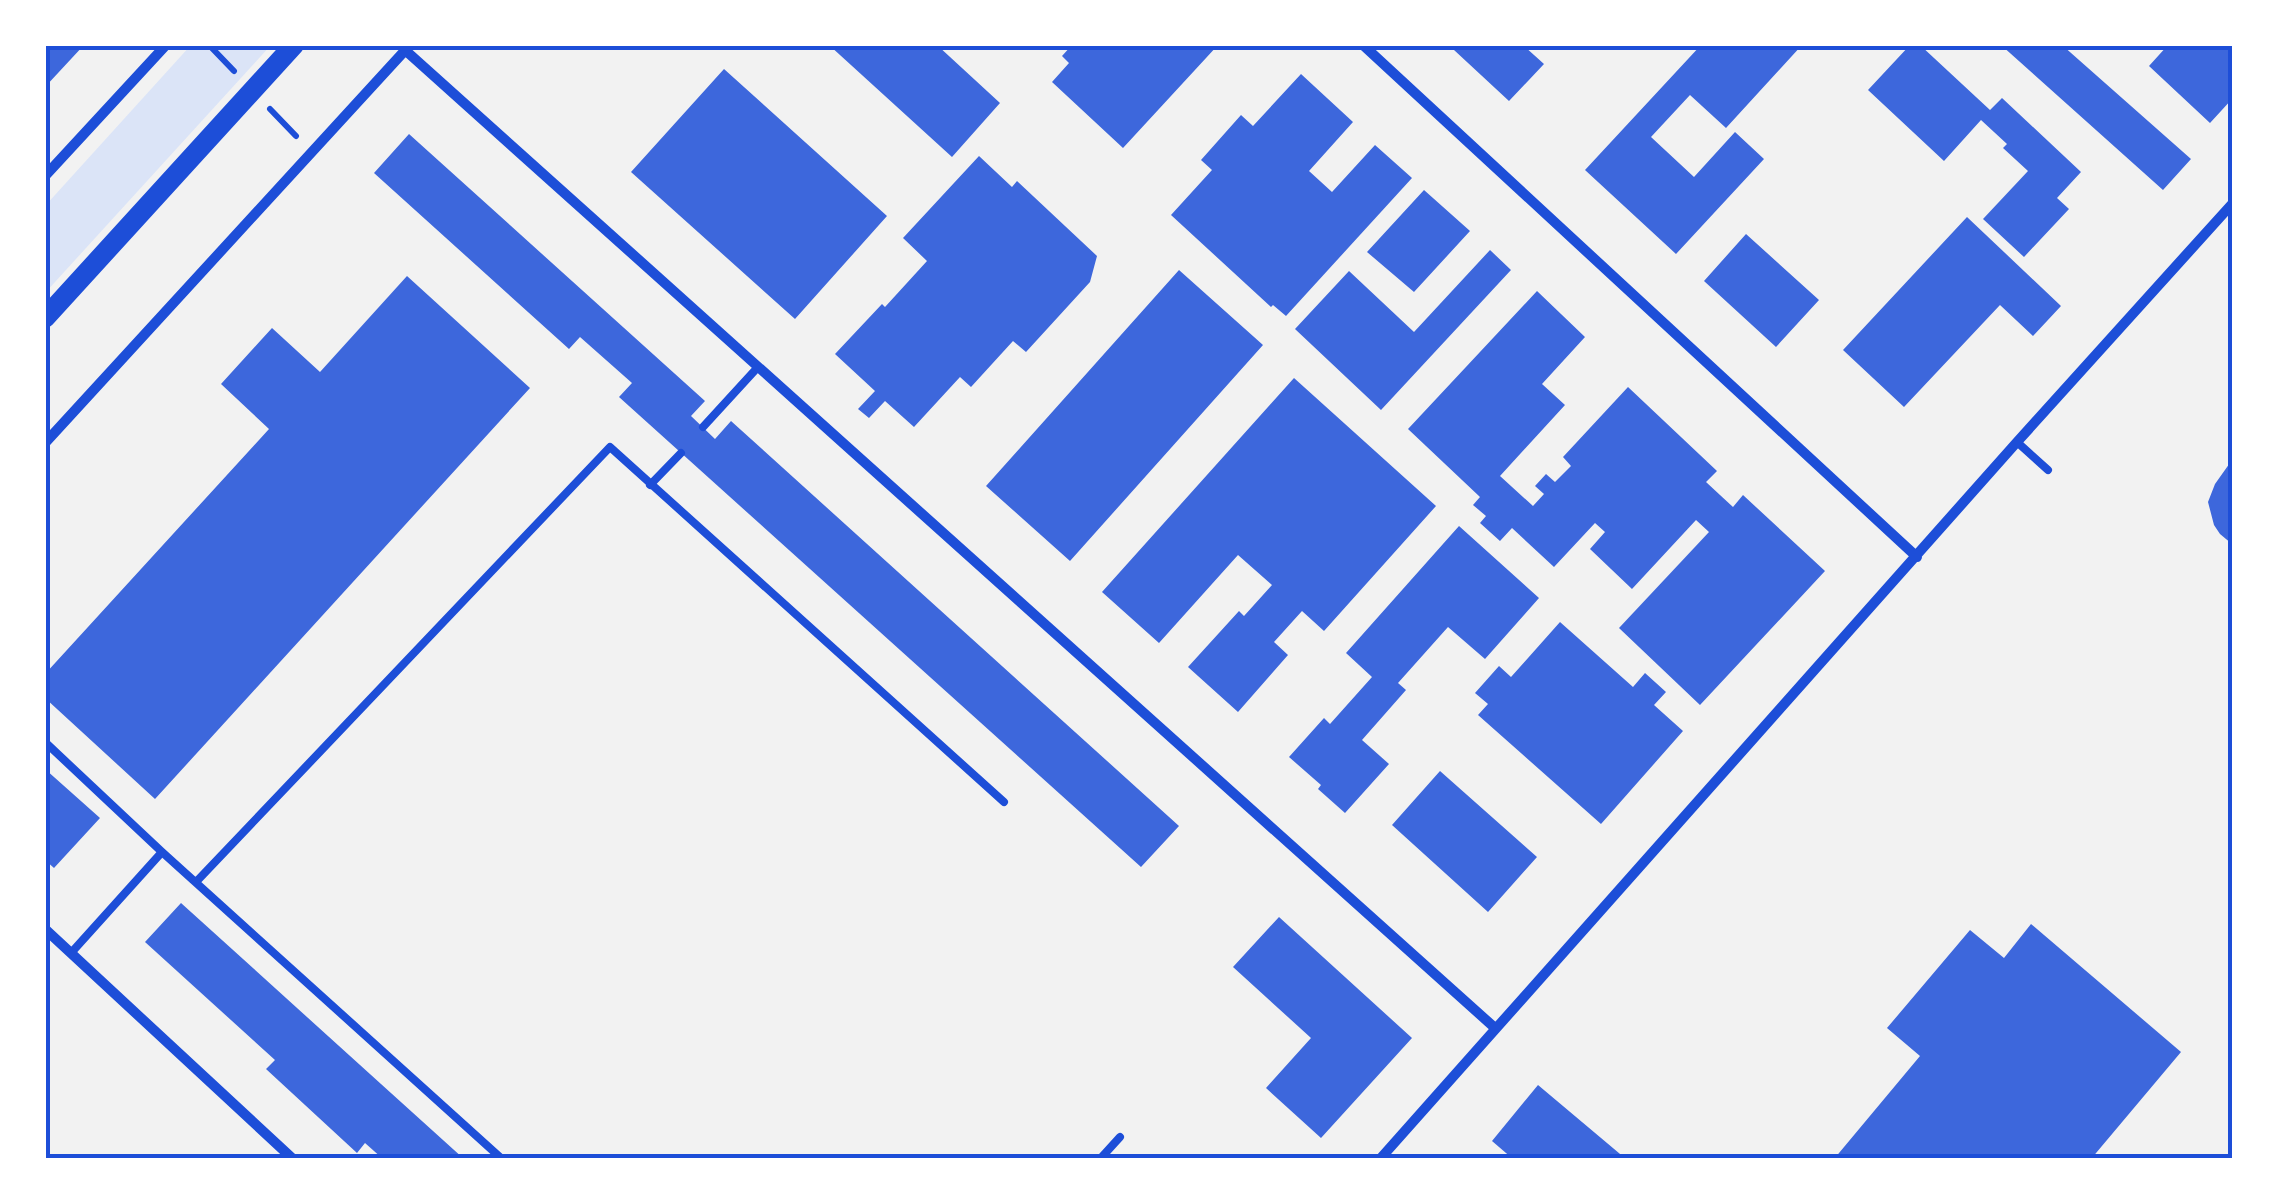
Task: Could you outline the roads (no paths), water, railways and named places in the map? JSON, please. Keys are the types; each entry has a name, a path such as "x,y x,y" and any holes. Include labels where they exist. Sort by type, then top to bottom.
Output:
{"main road":[{"path":"45,318 294,45"}],"street":[{"path":"45,176 166,45"},
{"path":"1363,45 1917,557"},
{"path":"45,444 407,48 1495,1028"},
{"path":"1380,1159 2232,204"},
{"path":"45,929 294,1159"}],"lane":[{"path":"703,428 758,367"},
{"path":"2016,442 2048,470"},
{"path":"196,882 610,447 1004,802"},
{"path":"650,484 680,452"},
{"path":"45,742 502,1159"},
{"path":"71,953 162,852"},
{"path":"1100,1159 1120,1137"}]}
